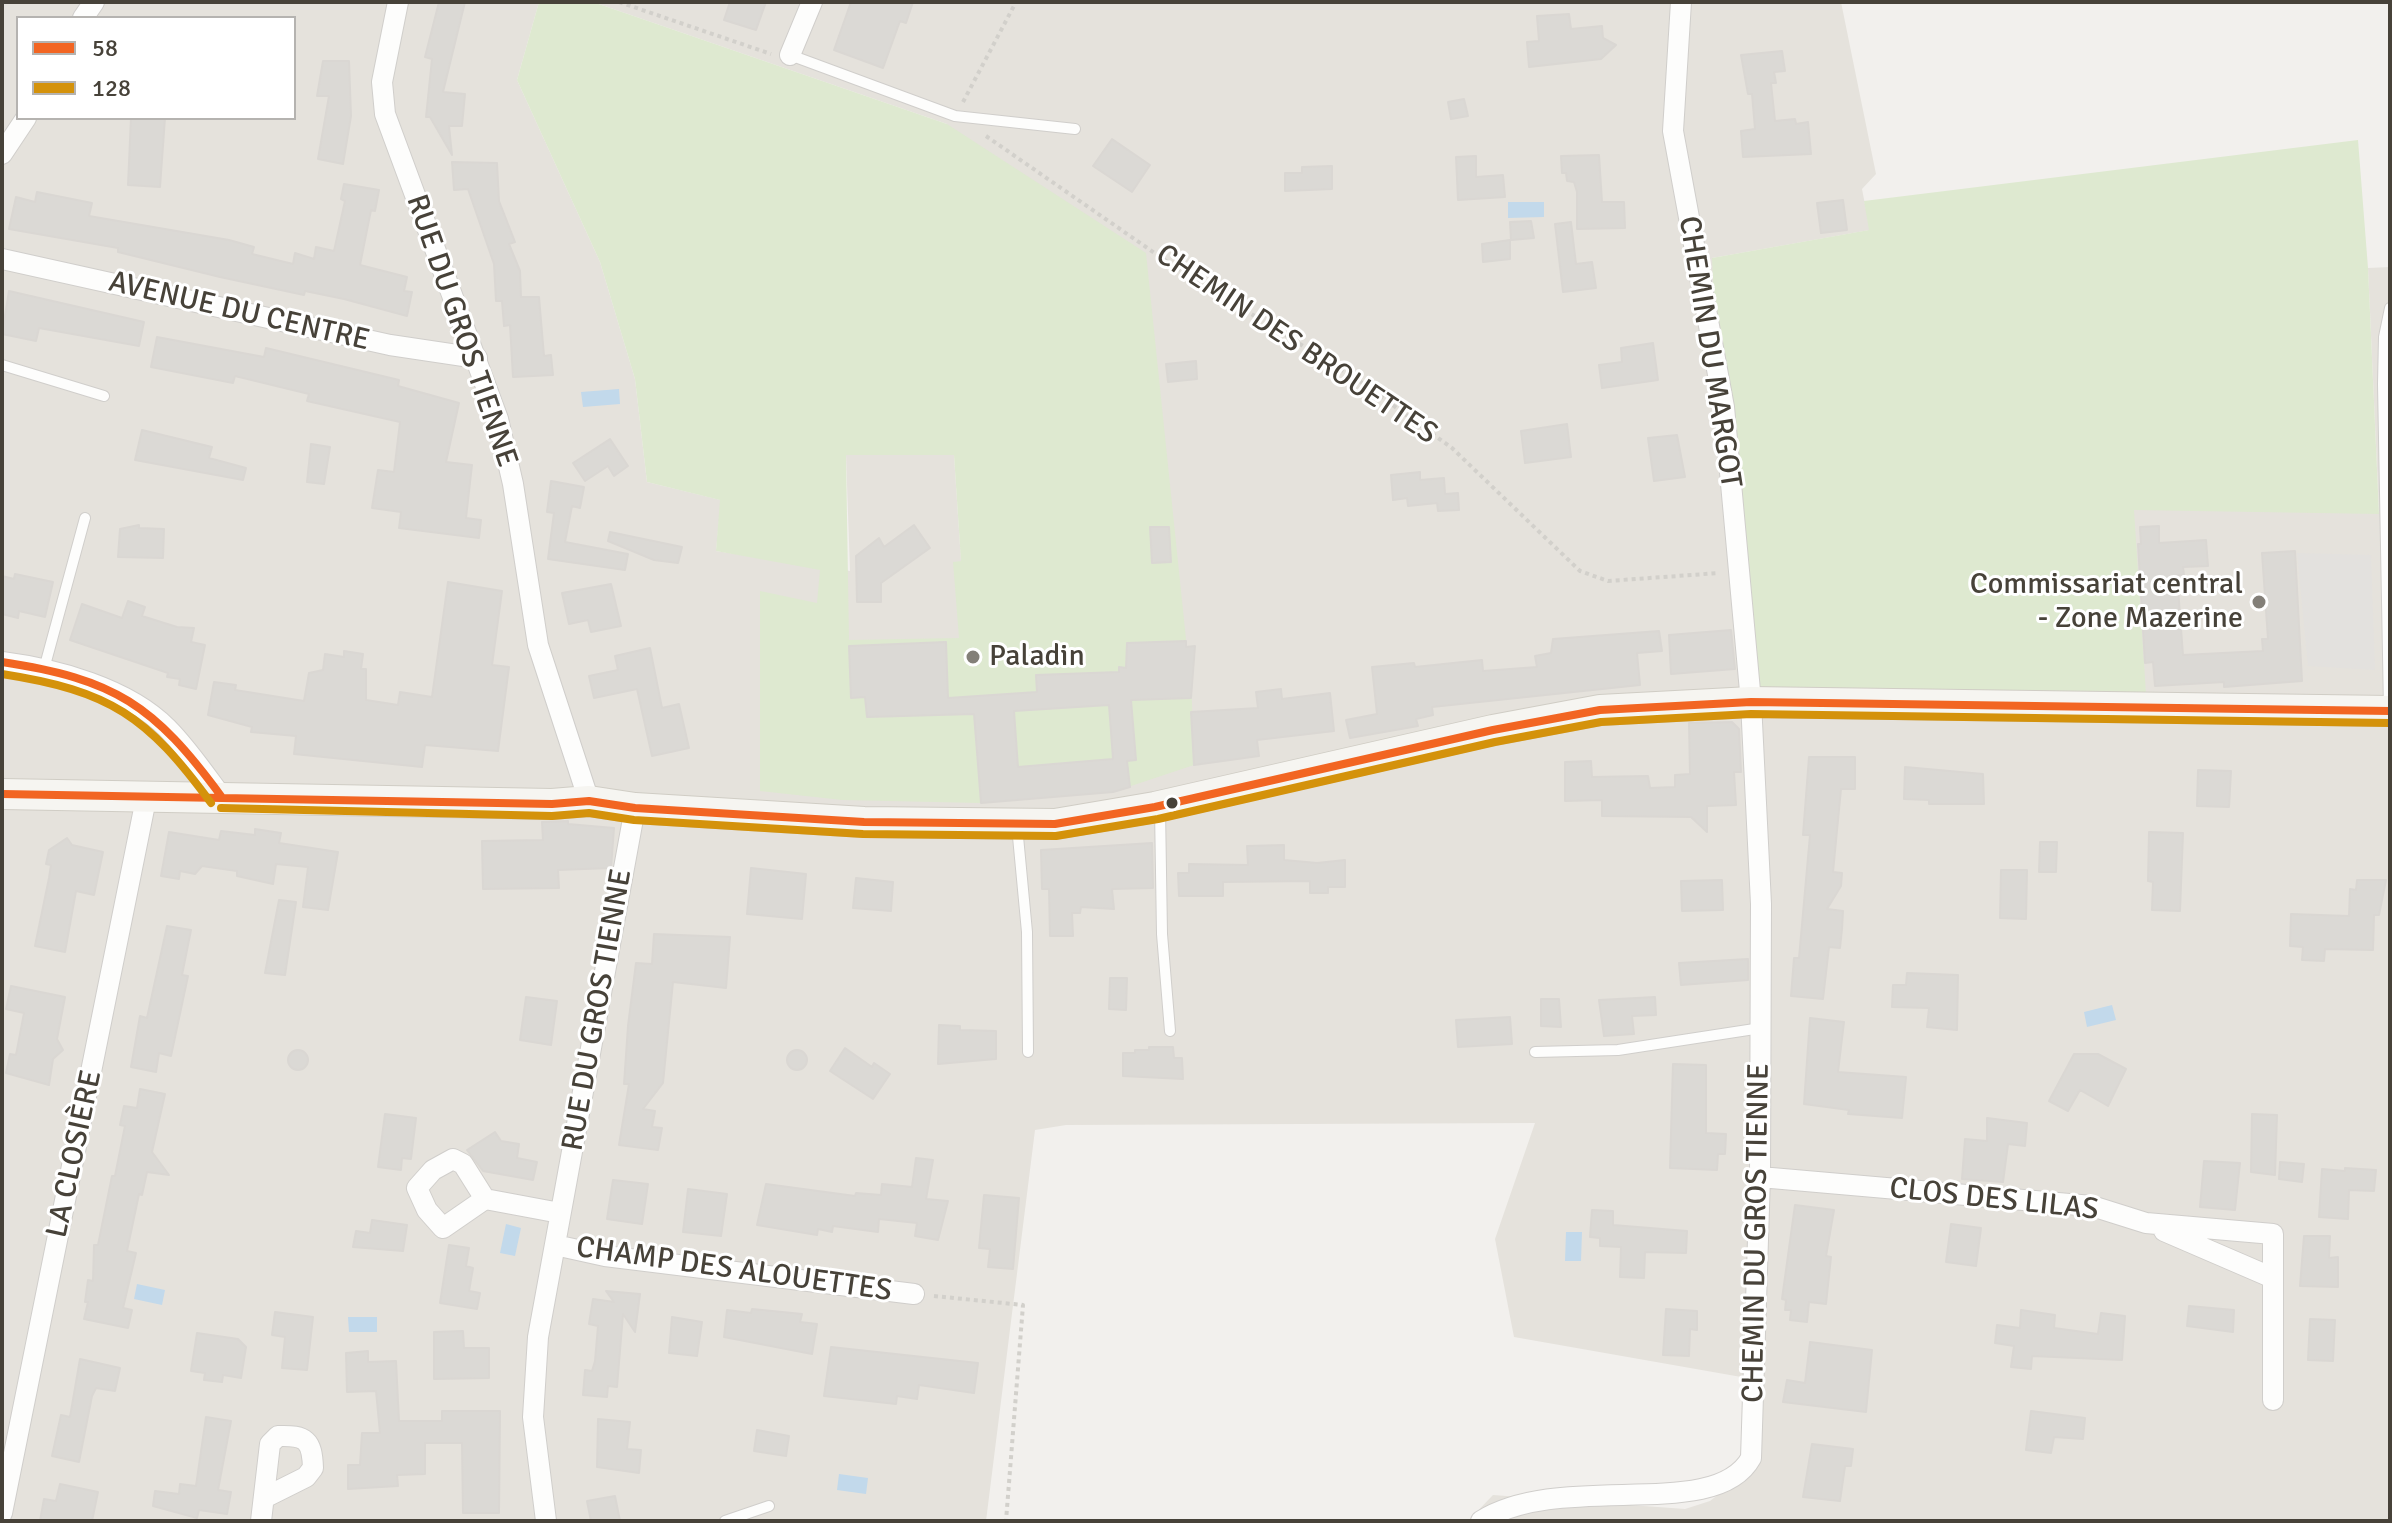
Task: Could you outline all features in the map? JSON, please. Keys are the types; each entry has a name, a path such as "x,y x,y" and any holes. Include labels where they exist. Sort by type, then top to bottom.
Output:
{"main road":[{"path":"2,794 147,794 552,804 589,801 635,808 864,822 1055,824 1158,806 1600,710 1751,702 2390,711"}],"street":[{"name":"RUE DU GROS TIENNE","path":"398,2 384,61 382,95 385,114 498,419 513,484 538,645 589,801"},
{"path":"790,55 812,2"},
{"name":"CHEMIN DU MARGOT","path":"1681,2 1673,131 1724,407 1751,702"},
{"path":"2,154 25,120"},
{"name":"AVENUE DU CENTRE","path":"2,259 390,345 477,358"},
{"path":"2,662 44,669 129,701 165,726 221,796"},
{"name":"CHEMIN DU GROS TIENNE","path":"1728,1502 1745,1480 1751,1458 1760,1177 1761,904 1751,702"},
{"name":"LA CLOSIÈRE","path":"2,1513 147,794"},
{"name":"RUE DU GROS TIENNE","path":"546,1521 537,1470 534,1382 560,1213 635,808"},
{"name":"CLOS DES LILAS","path":"1760,1177 2092,1206 2146,1223 2273,1234 2273,1278"},
{"path":"485,1199 560,1213"},
{"path":"2146,1223 2273,1278 2273,1400"},
{"name":"CHAMP DES ALOUETTES","path":"555,1245 605,1256 914,1294"},
{"path":"261,1521 266,1497"},
{"path":"1481,1521 1505,1508 1528,1505 1632,1516"}],"lane":[{"path":"790,55 955,116 1075,129"},
{"path":"2390,308 2384,337 2383,384 2390,711"},
{"path":"2,365 104,396"},
{"path":"44,669 85,518"},
{"path":"1158,806 1162,934 1170,1031"},
{"path":"1017,825 1027,932 1028,1052"},
{"path":"1535,1052 1618,1050 1761,1028"},
{"path":"725,1521 769,1506"}],"path":[{"path":"619,2 769,54 790,55"},
{"path":"955,116 1016,2"},
{"name":"CHEMIN DES BROUETTES","path":"955,116 1169,263 1358,380 1452,448 1580,571 1608,581 1737,571"},
{"path":"914,1294 1023,1305 1006,1521"}],"shaded area":[{"path":"2,2 539,2 517,80 600,262 635,379 647,482 721,500 716,551 850,571 846,455 954,455 961,561 947,124 593,2 1841,2 1876,174 1862,189 1870,230 1712,258 2133,509 2379,513 2368,268 2390,267 2390,1521 1468,1521 1493,1495 1685,1509 1710,1501 1733,1483 1764,1381 1514,1337 1495,1239 1535,1123 1066,1125 1035,1130 986,1521 2,1521"},
{"path":"2297,553 2371,555 2375,670 2308,666"}],"green space":[{"path":"539,2 593,2 947,124 1146,253 1186,639 1186,671 1191,673 1194,765 1113,792 981,803 842,800 760,791 760,591 817,603 820,570 716,551 720,500 647,482 635,379 600,262 517,80","holes":["846,455 954,455 961,561 953,562 959,638 849,640"]},
{"path":"2358,140 2368,268 2379,514 2134,510 2146,694 1749,694 1718,390 1712,258 1869,230 1864,201"}],"water":[{"path":"1508,202 1544,202 1544,217 1508,218"},
{"path":"619,389 620,404 583,407 581,392"},
{"path":"2112,1005 2116,1020 2087,1027 2084,1012"},
{"path":"506,1224 521,1228 515,1256 500,1253"},
{"path":"1566,1232 1582,1232 1581,1261 1565,1261"},
{"path":"137,1284 165,1290 162,1305 134,1299"},
{"path":"348,1317 377,1317 377,1332 349,1332"},
{"path":"839,1474 868,1478 866,1494 837,1490"}],"building":[{"path":"439,2 465,2 443,92 465,94 462,126 449,126 452,155 430,117 426,117 432,59 425,57"},
{"path":"730,2 766,2 756,30 724,20"},
{"path":"851,2 913,2 906,23 900,21 883,68 834,50"},
{"path":"1569,14 1571,29 1602,26 1603,38 1616,45 1601,59 1529,67 1527,42 1539,41 1537,16"},
{"path":"1782,51 1785,71 1774,72 1776,83 1771,83 1775,121 1795,119 1796,124 1808,122 1811,154 1743,157 1741,131 1755,129 1752,94 1748,94 1741,55"},
{"path":"323,61 349,61 351,116 343,164 318,159 329,96 317,96"},
{"path":"1464,99 1468,116 1451,119 1448,102"},
{"path":"131,120 165,120 160,187 128,185"},
{"path":"1112,139 1150,165 1132,192 1093,166"},
{"path":"1599,155 1602,202 1624,202 1625,228 1577,229 1577,192 1574,182 1567,181 1566,173 1562,173 1561,156"},
{"path":"1476,156 1476,177 1503,175 1505,197 1458,200 1456,157"},
{"path":"452,162 497,163 499,201 515,242 509,244 520,271 521,297 539,297 544,356 551,355 553,375 513,377 510,325 504,326 502,301 496,301 494,264 468,189 454,190"},
{"path":"1332,166 1332,189 1285,191 1285,173 1302,173 1302,167"},
{"path":"344,184 379,190 375,211 371,210 360,265 407,277 404,291 412,292 407,316 344,299 305,291 304,295 220,277 118,252 118,248 9,229 16,197 35,202 37,192 92,203 89,216 229,240 254,247 252,254 293,264 295,253 314,259 316,247 334,251 345,201 341,199"},
{"path":"1843,200 1847,230 1821,233 1817,203"},
{"path":"1531,221 1534,238 1511,240 1510,222"},
{"path":"1571,222 1576,264 1592,262 1596,288 1563,292 1555,224"},
{"path":"1510,240 1510,259 1483,262 1482,244"},
{"path":"9,291 144,322 139,346 39,328 36,341 2,334"},
{"path":"157,337 264,357 266,348 399,380 398,386 459,403 446,462 472,465 466,518 481,520 479,538 399,528 401,512 372,508 378,470 394,472 400,422 307,401 309,394 235,376 233,383 151,367"},
{"path":"1653,343 1658,380 1602,388 1599,365 1622,362 1621,348"},
{"path":"1196,361 1197,379 1168,382 1166,364"},
{"path":"1567,424 1571,457 1525,463 1521,431"},
{"path":"142,430 212,447 209,458 246,468 243,480 135,460"},
{"path":"1677,435 1685,477 1654,481 1648,438"},
{"path":"610,439 628,466 614,476 608,466 585,481 573,463"},
{"path":"311,444 330,447 324,484 307,482"},
{"path":"1420,472 1420,480 1444,478 1445,494 1458,493 1459,510 1438,511 1437,503 1408,506 1407,498 1393,500 1391,475"},
{"path":"551,481 584,487 580,508 572,506 565,542 628,554 625,570 548,559 554,513 547,512"},
{"path":"139,525 139,528 164,529 163,558 118,557 120,529"},
{"path":"914,525 930,548 881,583 881,602 857,602 856,556 879,538 884,547"},
{"path":"2159,526 2159,543 2206,540 2208,566 2183,567 2184,575 2177,575 2183,655 2263,651 2262,639 2268,639 2262,553 2295,551 2302,681 2224,687 2224,682 2155,686 2153,662 2145,663 2138,544 2141,544 2140,527"},
{"path":"1150,527 1169,527 1171,562 1152,563"},
{"path":"610,532 682,547 678,563 654,560 608,541"},
{"path":"15,574 53,582 45,617 19,611 18,618 2,614 2,576 14,579"},
{"path":"448,582 502,591 492,665 509,667 498,751 425,745 422,767 294,754 296,736 251,732 252,727 208,715 214,682 236,685 235,690 304,701 309,673 323,670 325,654 344,657 344,651 363,654 361,669 366,669 366,700 398,705 400,692 432,697"},
{"path":"611,584 621,626 591,632 588,620 569,624 562,593"},
{"path":"128,601 145,607 142,616 177,627 194,628 191,642 205,645 196,689 179,685 180,679 167,677 168,673 70,640 82,604 122,618"},
{"path":"1731,630 1735,669 1671,674 1669,635"},
{"path":"1659,631 1662,651 1637,653 1640,685 1432,707 1433,715 1416,719 1418,726 1350,738 1346,720 1377,714 1372,667 1414,663 1415,667 1482,660 1483,671 1537,667 1535,656 1551,653 1553,639"},
{"path":"1186,641 1186,647 1195,646 1191,698 1131,700 1136,760 1127,761 1130,787 1113,792 981,803 974,714 867,717 865,697 851,698 849,646 946,642 948,698 1037,692 1036,675 1119,672 1119,667 1126,668 1127,643","holes":["1109,705 1113,759 1018,767 1014,711"]},
{"path":"650,648 662,708 679,704 689,748 652,756 637,689 594,698 589,676 618,670 615,656"},
{"path":"1281,689 1282,699 1330,693 1334,731 1257,740 1259,756 1194,765 1191,712 1258,708 1256,692"},
{"path":"1732,722 1739,729 1741,772 1734,772 1736,805 1707,806 1707,832 1691,817 1602,816 1602,800 1565,801 1565,762 1591,761 1592,777 1648,776 1650,788 1675,787 1675,775 1690,774 1689,723"},
{"path":"1809,757 1855,757 1855,789 1841,789 1833,872 1842,873 1841,886 1827,909 1843,911 1840,948 1829,947 1823,999 1791,996 1794,958 1799,958 1810,835 1803,835"},
{"path":"1905,767 1983,774 1984,804 1929,804 1929,800 1904,799"},
{"path":"2198,770 2231,771 2229,807 2197,806"},
{"path":"568,821 568,824 614,828 611,868 558,870 559,888 483,889 482,841 543,840 542,822"},
{"path":"255,829 281,833 279,843 338,852 328,910 303,907 308,867 276,864 273,884 237,876 237,871 202,866 195,874 180,871 179,879 161,876 169,832 219,840 221,831 255,835"},
{"path":"2149,832 2183,833 2180,911 2152,910 2153,882 2148,881"},
{"path":"67,838 72,845 103,852 94,895 76,891 65,952 35,946 51,865 46,864 49,850"},
{"path":"2040,842 2057,842 2056,872 2039,872"},
{"path":"1152,843 1153,888 1112,889 1114,909 1081,907 1080,913 1072,913 1073,936 1050,936 1049,889 1042,889 1041,850"},
{"path":"1284,845 1284,860 1317,863 1345,860 1345,887 1328,887 1328,893 1310,893 1310,881 1223,882 1223,896 1179,896 1178,873 1189,873 1189,864 1248,865 1247,846"},
{"path":"751,868 806,874 802,919 747,914"},
{"path":"2001,870 2027,870 2026,919 2000,918"},
{"path":"856,878 893,882 891,911 853,908"},
{"path":"1722,880 1723,910 1682,911 1681,881"},
{"path":"2357,880 2386,880 2379,915 2374,915 2373,950 2325,949 2324,961 2302,960 2303,947 2290,946 2291,914 2349,916 2350,889 2356,890"},
{"path":"279,900 296,902 285,975 265,973"},
{"path":"167,926 191,930 182,975 188,976 171,1056 159,1053 156,1072 131,1067 140,1016 147,1018"},
{"path":"654,934 730,937 726,988 673,982 663,1083 643,1109 655,1111 652,1127 662,1128 658,1150 619,1145 629,1084 624,1084 636,963 652,964"},
{"path":"1748,959 1748,980 1681,985 1679,963"},
{"path":"1907,973 1958,975 1957,1030 1927,1027 1929,1008 1892,1007 1893,985 1906,985"},
{"path":"1110,978 1127,978 1126,1010 1109,1009"},
{"path":"11,986 65,997 57,1039 63,1050 53,1059 49,1085 6,1073 10,1054 16,1055 24,1013 6,1009"},
{"path":"526,997 557,1001 551,1045 520,1040"},
{"path":"1655,997 1656,1015 1632,1016 1634,1034 1604,1036 1599,1000"},
{"path":"1541,999 1559,999 1561,1027 1541,1026"},
{"path":"1510,1017 1512,1044 1458,1047 1456,1020"},
{"path":"1810,1018 1844,1022 1838,1072 1906,1077 1902,1118 1848,1114 1849,1110 1804,1104"},
{"path":"939,1025 960,1026 960,1030 996,1031 996,1059 938,1064"},
{"path":"1149,1047 1173,1047 1174,1058 1182,1058 1183,1079 1123,1076 1123,1053 1149,1050"},
{"path":"845,1048 872,1067 874,1063 890,1074 873,1099 830,1071"},
{"path":"294,1050 302,1050 308,1060 302,1070 294,1070 288,1064 288,1056"},
{"path":"797,1050 804,1053 807,1060 804,1067 797,1070 790,1067 787,1060 790,1053"},
{"path":"2074,1054 2098,1054 2126,1069 2108,1106 2080,1090 2068,1111 2049,1101"},
{"path":"1673,1064 1706,1065 1706,1133 1726,1134 1725,1154 1718,1154 1717,1170 1670,1168"},
{"path":"140,1089 165,1094 152,1152 169,1175 147,1172 142,1195 139,1194 127,1251 136,1253 123,1308 132,1310 128,1328 84,1319 88,1280 93,1281 94,1245 98,1245 125,1126 120,1125 124,1106 137,1108"},
{"path":"385,1114 416,1118 411,1159 402,1158 401,1170 378,1167"},
{"path":"2252,1114 2277,1115 2275,1175 2251,1172"},
{"path":"1987,1118 2027,1123 2025,1146 2008,1144 2003,1182 1962,1179 1965,1139 1987,1141"},
{"path":"495,1132 501,1141 519,1144 517,1158 537,1162 533,1180 483,1171 467,1150"},
{"path":"916,1158 933,1160 926,1199 948,1201 938,1240 915,1236 917,1223 879,1219 878,1232 833,1226 832,1232 818,1229 817,1235 757,1225 766,1184 855,1196 856,1193 881,1195 882,1184 912,1187"},
{"path":"2204,1161 2240,1163 2235,1210 2200,1207"},
{"path":"2280,1162 2304,1164 2302,1182 2279,1179"},
{"path":"2345,1168 2376,1170 2374,1191 2349,1190 2348,1219 2319,1217 2322,1169 2345,1171"},
{"path":"613,1180 648,1184 642,1224 607,1219"},
{"path":"688,1189 727,1194 721,1236 683,1232"},
{"path":"984,1195 1019,1198 1013,1269 988,1267 990,1249 979,1248"},
{"path":"1795,1205 1834,1210 1826,1256 1831,1257 1826,1304 1809,1302 1807,1322 1790,1320 1791,1310 1785,1310 1786,1300 1782,1299"},
{"path":"1592,1210 1613,1211 1613,1225 1687,1231 1686,1253 1645,1252 1644,1278 1620,1277 1621,1247 1600,1246 1600,1238 1590,1237"},
{"path":"372,1220 407,1225 403,1251 353,1247 356,1231 370,1233"},
{"path":"1951,1224 1981,1228 1976,1266 1946,1262"},
{"path":"2304,1236 2330,1236 2329,1258 2338,1257 2338,1287 2300,1286"},
{"path":"449,1245 469,1248 466,1266 473,1268 469,1291 480,1293 477,1309 440,1303"},
{"path":"606,1291 640,1294 635,1332 623,1314 617,1387 608,1386 607,1397 583,1395 585,1370 592,1371 595,1361 598,1326 589,1324 593,1299 614,1302"},
{"path":"2189,1306 2234,1310 2233,1332 2187,1326"},
{"path":"752,1309 802,1314 800,1322 817,1324 812,1354 724,1337 727,1310 751,1313"},
{"path":"1666,1309 1697,1311 1697,1330 1690,1329 1689,1356 1663,1355"},
{"path":"2021,1310 2055,1315 2054,1328 2098,1334 2101,1313 2125,1316 2122,1360 2032,1356 2031,1369 2011,1367 2014,1346 1995,1343 1997,1325 2020,1328"},
{"path":"275,1312 313,1317 307,1370 282,1368 285,1337 272,1335"},
{"path":"672,1317 702,1322 697,1356 669,1353"},
{"path":"2310,1319 2335,1320 2333,1361 2308,1360"},
{"path":"463,1331 464,1348 489,1348 489,1378 434,1379 434,1332"},
{"path":"197,1333 238,1339 246,1347 241,1378 223,1375 222,1382 204,1380 205,1373 191,1371"},
{"path":"1810,1342 1872,1350 1866,1412 1783,1402 1787,1380 1805,1383"},
{"path":"831,1347 978,1363 974,1393 919,1385 917,1399 897,1396 896,1404 824,1396"},
{"path":"368,1351 368,1362 396,1361 399,1421 442,1421 442,1411 500,1411 499,1513 463,1513 462,1443 425,1443 425,1474 397,1475 398,1486 348,1489 348,1465 360,1465 362,1433 380,1433 376,1391 347,1392 346,1353"},
{"path":"80,1359 120,1368 115,1391 96,1388 92,1396 79,1462 52,1456 61,1415 70,1417"},
{"path":"2031,1411 2085,1418 2083,1439 2054,1437 2051,1453 2026,1450"},
{"path":"206,1417 231,1421 218,1490 231,1492 227,1514 199,1510 197,1518 153,1506 155,1491 179,1494 180,1484 196,1486"},
{"path":"598,1419 630,1422 627,1449 641,1450 639,1473 597,1467"},
{"path":"757,1430 789,1436 786,1456 754,1451"},
{"path":"1812,1444 1853,1449 1851,1466 1845,1466 1840,1501 1803,1497"},
{"path":"60,1484 98,1492 92,1521 40,1521 44,1499 56,1501"},
{"path":"615,1496 620,1521 591,1521 587,1501"}],"transit line":[{"name":"58","path":"2,662 74,677 129,701 174,739 221,796"},
{"name":"128","path":"2,674 72,689 123,712 167,749 211,803"},
{"name":"58","path":"2,794 552,804 589,801 635,808 864,822 1055,824 1155,807 1493,730 1600,710 1751,702 2390,711"},
{"name":"128","path":"221,808 552,816 589,813 634,820 863,834 1056,836 1158,819 1495,742 1601,722 1751,714 2390,723"}],"place":[{"name":"Commissariat central - Zone Mazerine","path":"2259,602"},
{"name":"Paladin","path":"973,657"}]}
